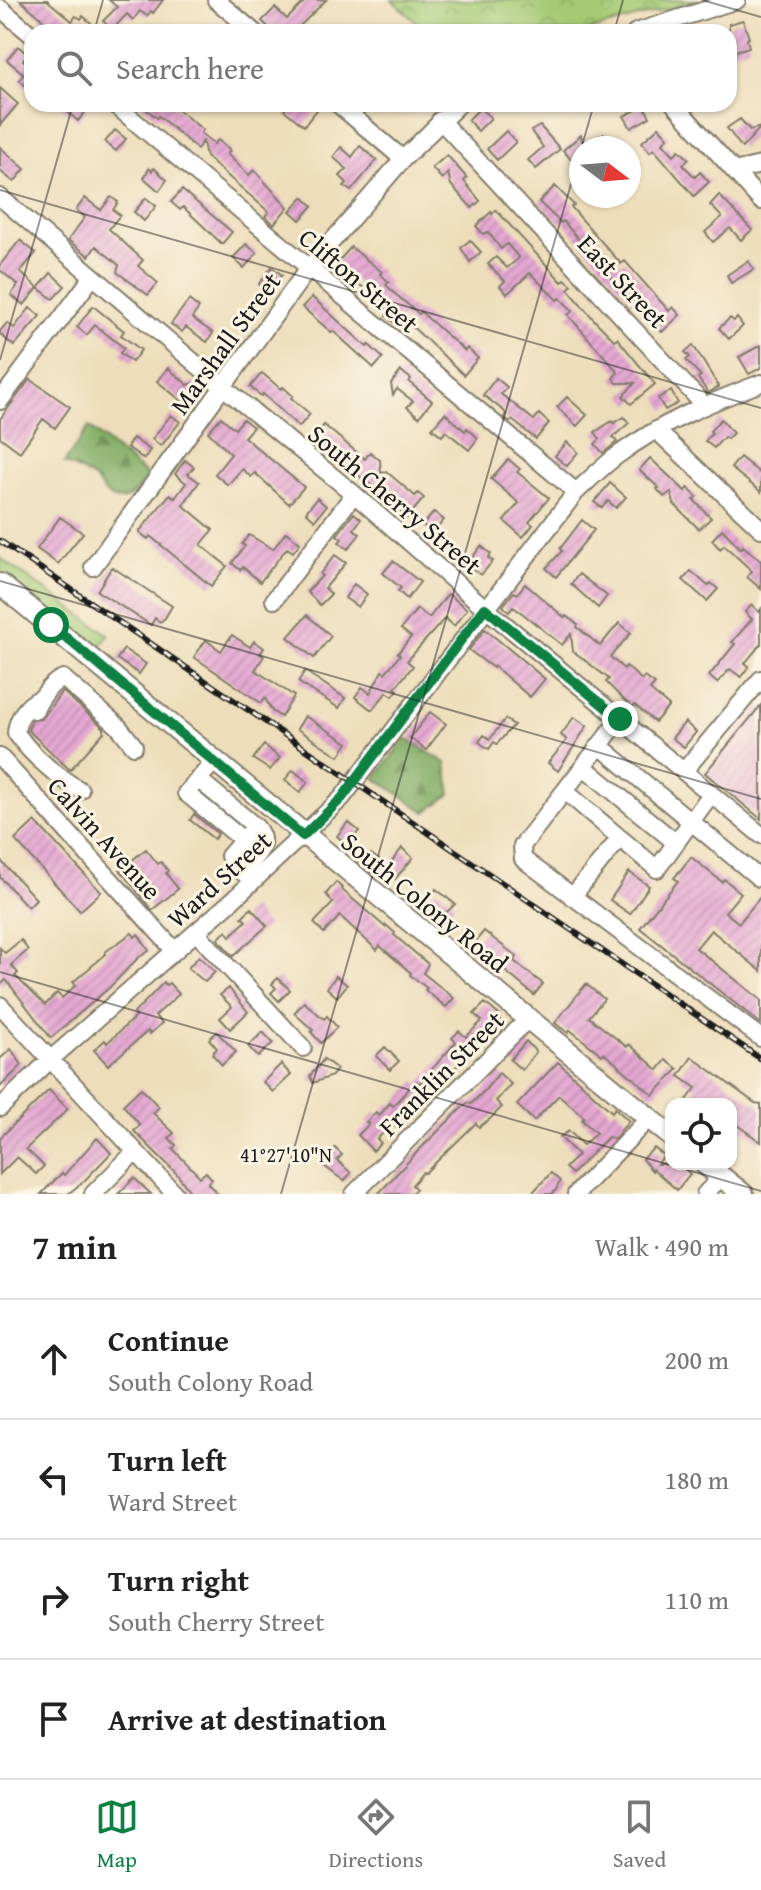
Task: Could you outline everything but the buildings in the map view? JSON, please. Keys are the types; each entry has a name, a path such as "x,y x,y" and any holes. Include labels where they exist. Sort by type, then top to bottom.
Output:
{"main road":[{"name":"South Colony Road","path":"0,584 665,1131"},
{"path":"713,1170 743,1194"}],"street":[{"path":"216,0 244,24"},
{"path":"661,24 737,0"},
{"path":"0,8 24,28"},
{"name":"Clifton Street","path":"123,112 576,492"},
{"path":"347,112 403,159"},
{"name":"Marshall Street","path":"93,567 308,269 403,159 450,112"},
{"path":"681,112 761,201"},
{"name":"East Street","path":"440,120 704,405"},
{"path":"734,171 761,165"},
{"name":"South Cherry Street","path":"0,197 485,608 761,835"},
{"path":"0,401 93,276"},
{"name":"Ward Street","path":"0,1108 196,932 247,876 303,836 342,798 576,492 617,456 656,430 704,405 761,383"},
{"path":"656,430 761,529"},
{"path":"274,600 354,494"},
{"path":"80,790 37,758 18,736 29,713 58,679 68,680 118,726 134,746"},
{"path":"684,771 761,679"},
{"path":"620,719 522,846 523,859 761,1038"},
{"path":"600,746 759,878"},
{"name":"Calvin Avenue","path":"0,757 175,951"},
{"path":"214,762 186,793 243,840"},
{"path":"584,767 676,843"},
{"path":"198,779 256,827 262,835 264,843 247,876 229,856 256,827"},
{"path":"565,791 657,869 711,794"},
{"path":"572,897 620,838"},
{"path":"196,932 303,1048"},
{"path":"0,1005 175,1194"},
{"name":"Franklin Street","path":"354,1194 528,1019"},
{"path":"576,1194 649,1118"},
{"path":"93,1194 135,1152"},
{"path":"705,1194 713,1170"}],"green space":[{"path":"392,0 700,0 613,24 418,24"},
{"path":"89,427 148,476 129,497 118,500 111,497 94,479 64,463"},
{"path":"0,558 109,635 97,650 0,575"},
{"path":"406,738 446,763 451,794 426,812 375,778"}],"railway":[{"path":"0,541 761,1059"}],"route":[{"path":"51,625 303,836 342,798 485,608 620,719"}]}
